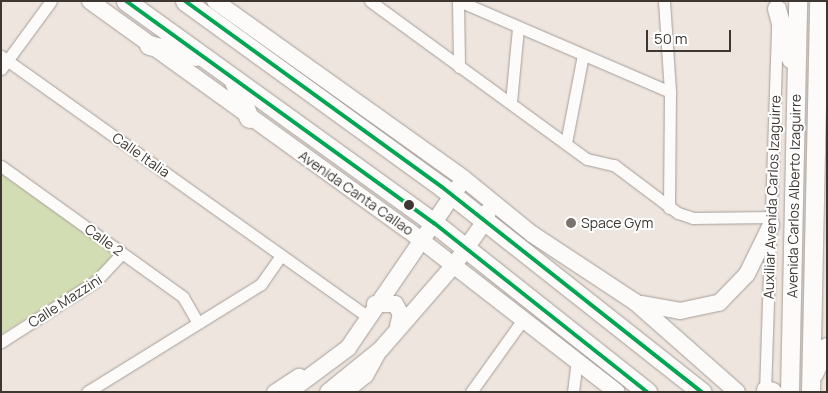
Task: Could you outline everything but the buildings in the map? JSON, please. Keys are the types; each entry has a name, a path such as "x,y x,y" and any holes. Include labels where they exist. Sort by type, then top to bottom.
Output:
{"highway":[{"name":"Avenida Canta Callao","path":"126,1 434,223 647,392"},
{"path":"185,1 486,220 702,392"},
{"path":"149,45 206,59"},
{"path":"233,78 249,118"}],"main road":[{"name":"Avenida Canta Callao","path":"90,1 249,118 422,240 617,392"},
{"path":"215,1 463,178 490,200 635,302 737,392"},
{"name":"Avenida Carlos Alberto Izaguirre","path":"790,392 798,1"},
{"name":"Avenida Carlos Alberto Izaguirre","path":"811,387 819,1"},
{"path":"777,5 796,78"},
{"path":"818,38 827,58"},
{"path":"289,392 330,365 356,338 372,311 454,196 463,178"},
{"path":"328,392 381,349 398,326 454,265 486,220 490,200"},
{"path":"635,302 658,311 680,312 719,303 746,274 772,221"},
{"path":"372,311 387,301 398,306 398,326"},
{"path":"811,387 827,347"}],"street":[{"path":"3,61 50,1"},
{"path":"664,1 670,92 669,208"},
{"path":"371,2 587,159 614,165 669,208 693,218 772,221"},
{"path":"459,67 462,2 518,28 670,92"},
{"name":"Auxiliar Avenida Carlos Izaguirre","path":"768,391 777,5"},
{"path":"511,102 518,28"},
{"path":"566,143 583,55"},
{"name":"Calle Italia","path":"3,61 281,255 372,311"},
{"name":"Calle 2","path":"1,166 183,297 198,322"},
{"name":"Calle Mazzini","path":"1,342 96,282 122,253"},
{"path":"88,392 261,284 281,255"},
{"path":"471,392 524,318"},
{"path":"274,392 356,338"},
{"path":"346,392 366,376 381,349"},
{"path":"574,392 577,360"}],"green space":[{"path":"1,174 115,254 102,271 1,334"}],"transit line":[{"path":"126,1 434,223 647,392"},
{"path":"185,1 442,187 702,392"}],"place":[{"name":"Space Gym","path":"571,223"}]}
